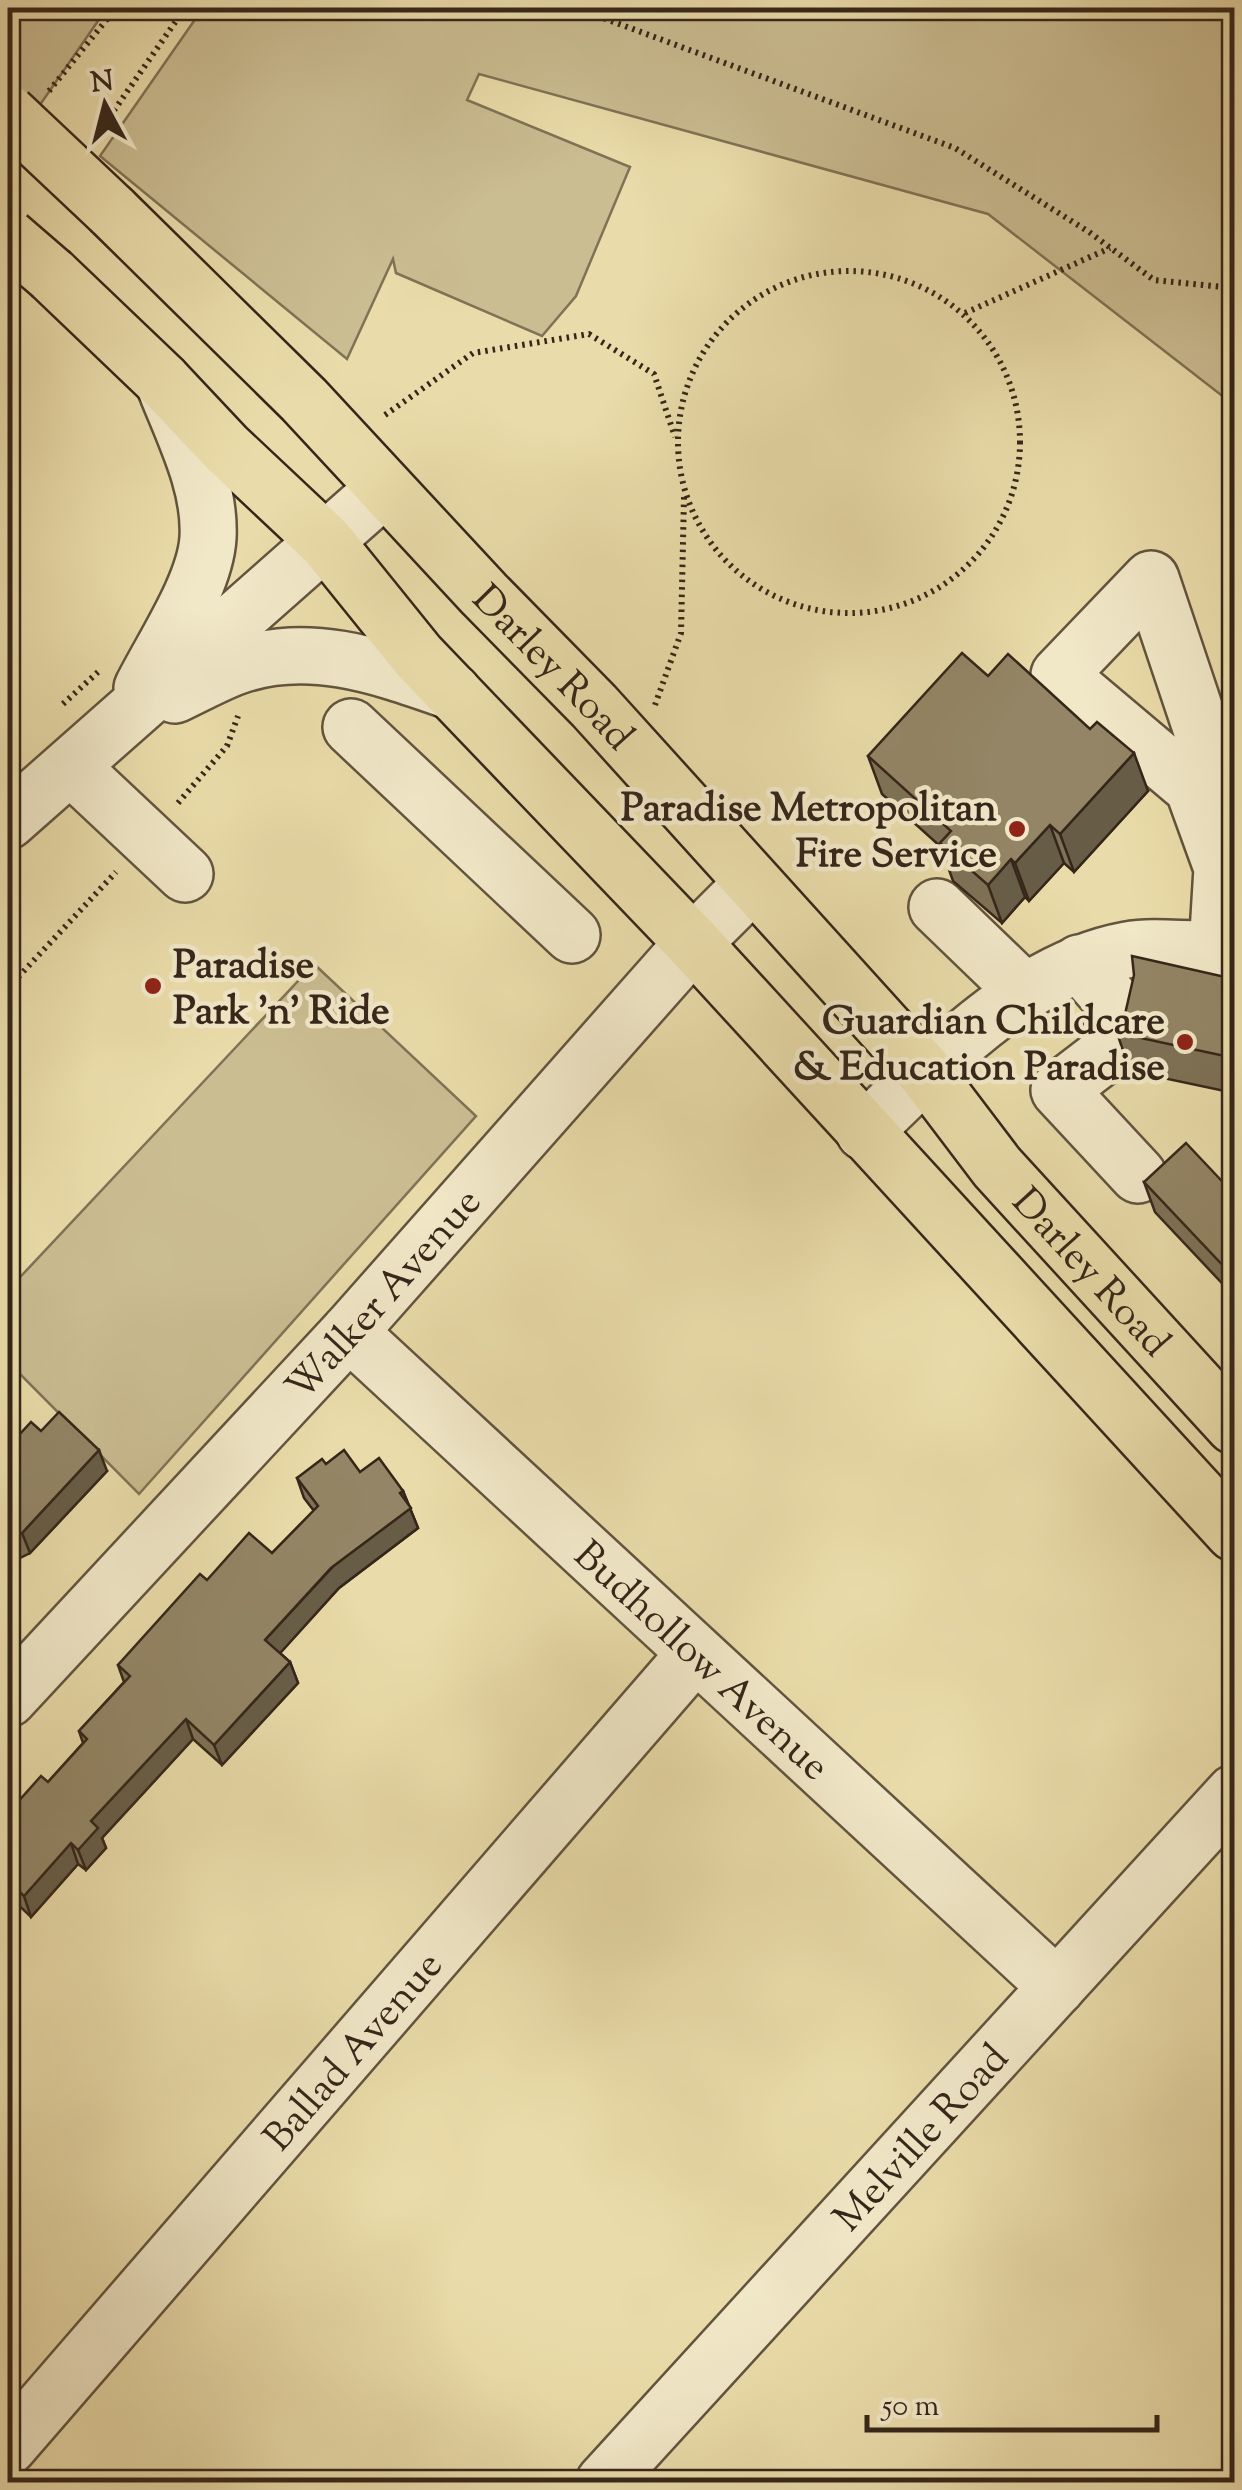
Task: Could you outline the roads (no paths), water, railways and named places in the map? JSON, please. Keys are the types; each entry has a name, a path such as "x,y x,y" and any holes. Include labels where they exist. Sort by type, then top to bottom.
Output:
{"main road":[{"name":"Darley Road","path":"8,114 304,400 594,706 925,1072 997,1166 1234,1426"},
{"name":"Darley Road","path":"8,237 52,275 326,542 418,656 693,942 1234,1533"}],"street":[{"path":"127,718 190,593 208,542 202,484 163,382"},
{"path":"8,818 127,718 385,488"},
{"path":"864,1132 925,1072 1024,991 1079,964 1129,950 1226,948 1222,868 1229,829 1215,770 1151,579 1058,674 1192,788 1222,868"},
{"path":"127,718 234,667 298,656 358,662 453,692"},
{"path":"350,727 572,935"},
{"path":"71,767 185,874"},
{"name":"Walker Avenue","path":"8,1699 349,1332 693,942 752,884"},
{"path":"937,908 1024,991"},
{"path":"1079,964 1118,1006 1106,1054 1059,1090 1138,1175"},
{"name":"Budhollow Avenue","path":"349,1332 1057,1987"},
{"name":"Ballad Avenue","path":"8,2447 695,1654"},
{"name":"Melville Road","path":"604,2482 1234,1793"}],"place":[{"name":"Paradise Metropolitan Fire Service","path":"1017,829"},
{"name":"Paradise Park 'n' Ride","path":"153,986"},
{"name":"Guardian Childcare & Education Paradise","path":"1185,1042"}]}
